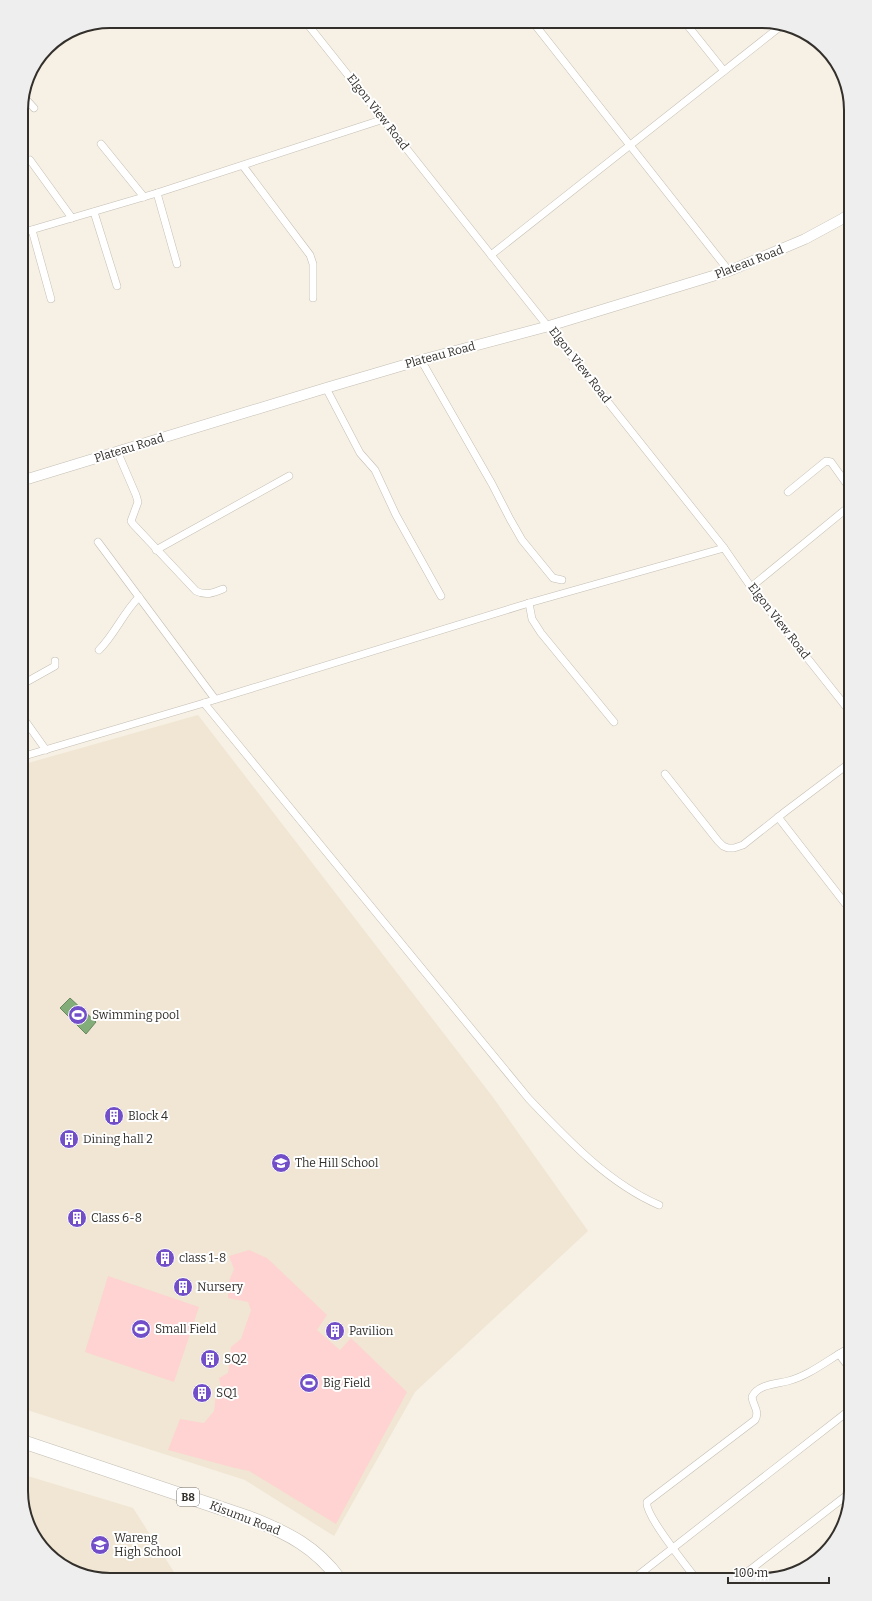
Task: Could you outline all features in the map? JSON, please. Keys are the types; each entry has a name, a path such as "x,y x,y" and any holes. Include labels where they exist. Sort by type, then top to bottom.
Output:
{"highway":[{"name":"Kisumu Road","path":"28,1444 250,1518 280,1530 296,1538 316,1552 334,1573"}],"street":[{"name":"Elgon View Road","path":"311,28 384,119 458,215 549,326 724,548 751,587 844,704"},
{"path":"538,28 729,271"},
{"path":"690,28 724,71"},
{"path":"491,256 777,30"},
{"path":"28,102 34,108"},
{"path":"28,231 243,166 384,119"},
{"path":"101,144 144,197"},
{"path":"30,160 72,218"},
{"path":"243,166 310,254 313,264 313,298"},
{"path":"157,193 177,264"},
{"path":"94,212 117,286"},
{"name":"Plateau Road","path":"28,479 326,388 421,360 549,326 729,271 805,239 844,218"},
{"path":"32,230 51,299"},
{"path":"421,360 492,484 522,540 553,578 562,580"},
{"path":"326,388 360,453 375,470 396,515 441,596"},
{"path":"117,452 136,495 138,502 131,520 141,534 196,591 206,595 223,589"},
{"path":"788,492 826,461 831,462 844,480"},
{"path":"156,550 289,476"},
{"path":"751,587 844,511"},
{"path":"98,542 215,699"},
{"path":"28,755 204,703 529,603 724,548"},
{"path":"99,650 111,638 128,610 139,597"},
{"path":"529,603 532,619 614,722"},
{"path":"28,681 56,666 55,661"},
{"path":"204,703 529,1099 571,1143 609,1175 642,1198 659,1206"},
{"path":"28,724 46,750"},
{"path":"665,774 723,846 734,848 743,845 844,767"},
{"path":"778,817 844,902"},
{"path":"692,1573 672,1548 649,1513 646,1506 647,1502 754,1420 758,1415 752,1397 756,1392 774,1383 787,1382 799,1378 844,1351"},
{"path":"839,1354 844,1361"},
{"path":"641,1573 844,1414"},
{"path":"746,1573 843,1498"}],"shaded area":[{"name":"The Hill School","path":"198,715 492,1096 588,1231 415,1392 334,1536 245,1480 28,1410 28,763"},
{"name":"Swimming pool","path":"70,998 96,1022 86,1034 60,1008"},
{"name":"Big Field","path":"249,1250 267,1258 327,1315 317,1330 340,1350 351,1338 407,1392 336,1524 249,1471 168,1450 180,1419 204,1423 214,1411 216,1394 221,1388 219,1378 228,1373 231,1347 241,1339 251,1310 248,1302 228,1298 228,1284 234,1269 229,1256"},
{"name":"Small Field","path":"108,1276 199,1307 174,1382 85,1352"},
{"name":"Wareng High School","path":"28,1476 133,1508 175,1573 104,1573 83,1569 69,1562 52,1549 45,1541 34,1523 29,1502"}],"place":[{"name":"Swimming pool","path":"78,1015"},
{"name":"Block 4","path":"114,1116"},
{"name":"Dining hall 2","path":"69,1139"},
{"name":"The Hill School","path":"281,1163"},
{"name":"Class 6-8","path":"77,1218"},
{"name":"class 1-8","path":"165,1258"},
{"name":"Nursery","path":"183,1287"},
{"name":"Small Field","path":"141,1329"},
{"name":"Pavilion","path":"335,1331"},
{"name":"SQ2","path":"210,1359"},
{"name":"Big Field","path":"309,1383"},
{"name":"SQ1","path":"202,1393"},
{"name":"Wareng High School","path":"100,1545"}]}
